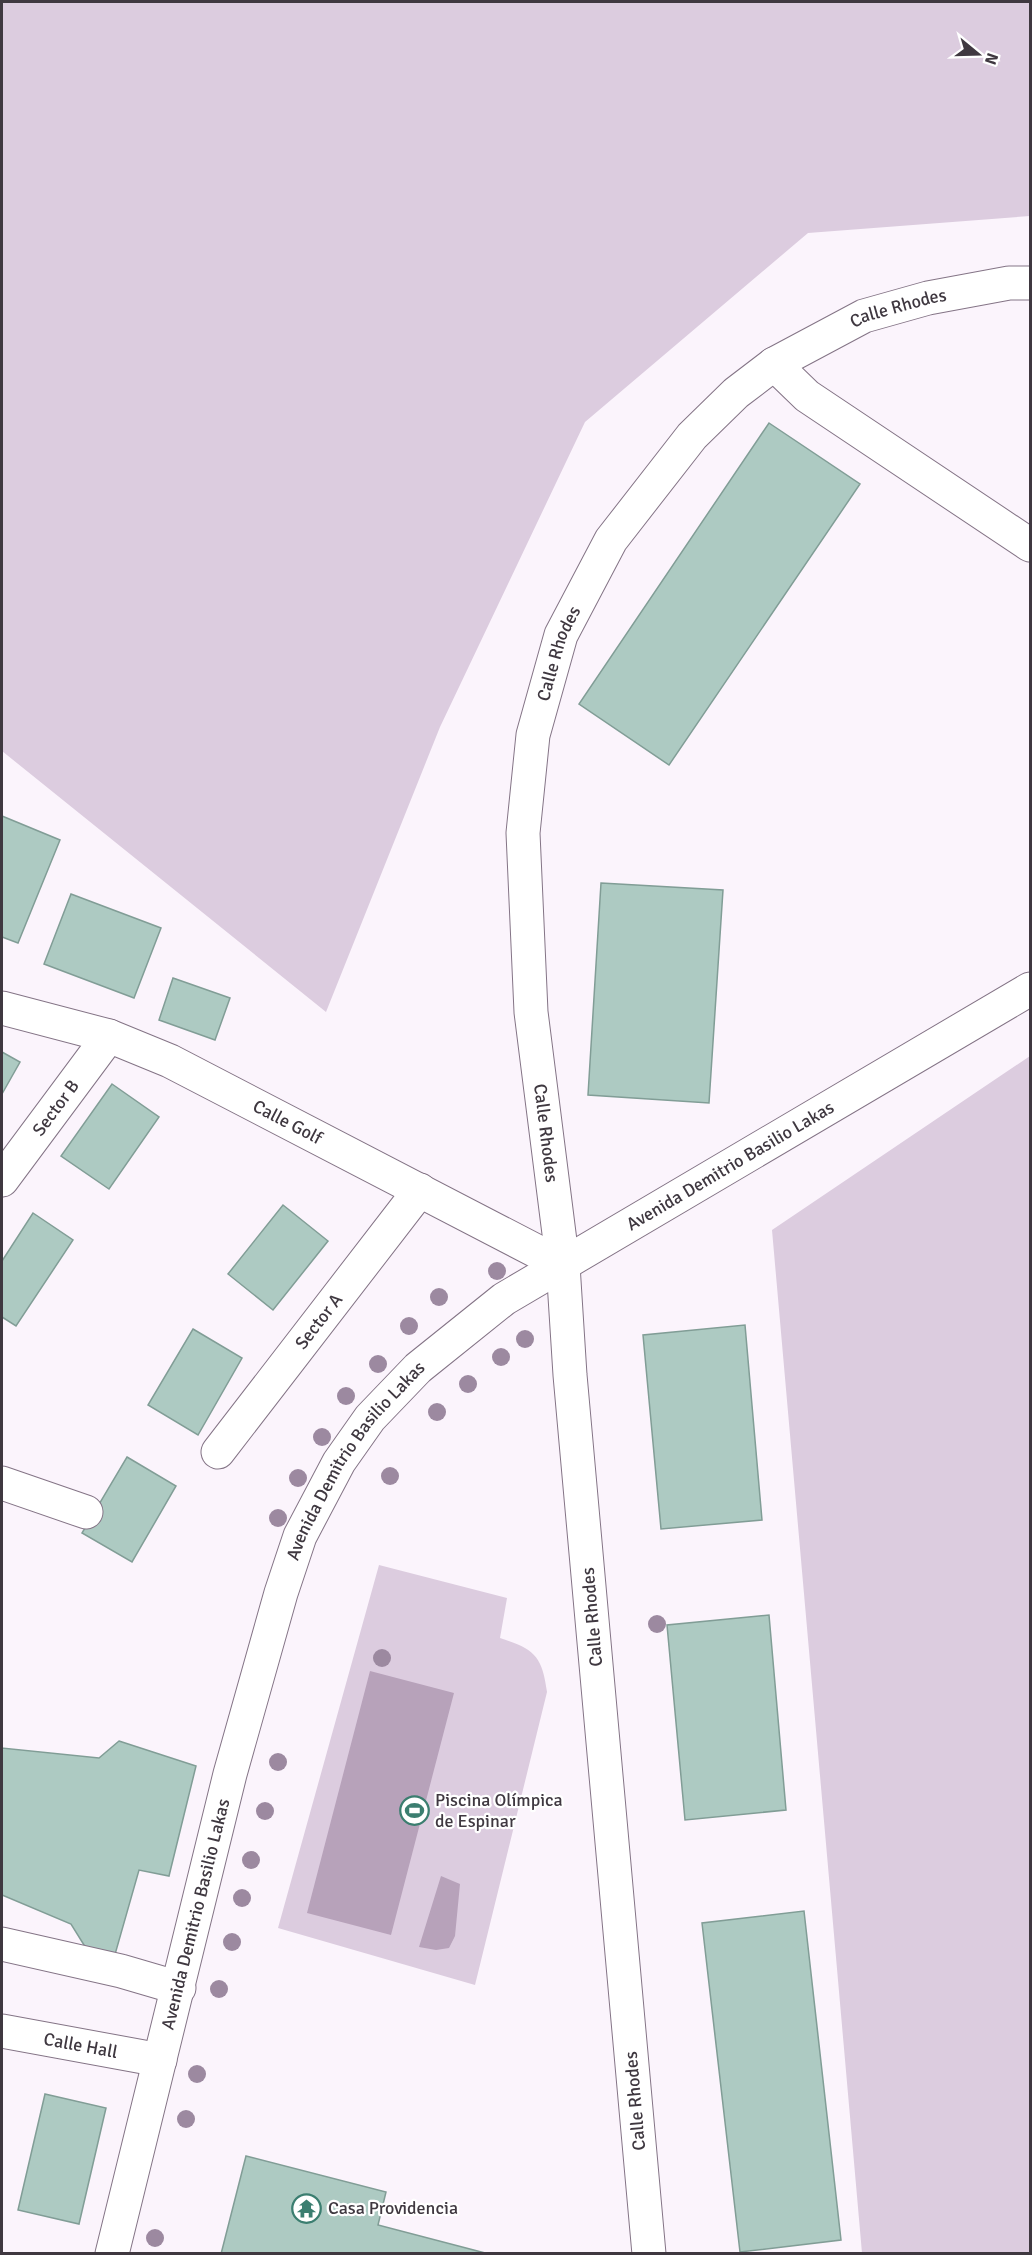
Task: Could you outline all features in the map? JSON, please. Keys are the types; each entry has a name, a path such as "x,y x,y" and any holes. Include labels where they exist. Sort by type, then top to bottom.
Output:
{"street":[{"name":"Calle Rhodes","path":"649,2253 570,1375 563,1265 531,1012 523,833 532,735 561,635 610,540 692,436 736,393 774,364 864,316 928,298 1009,283 1030,283"},
{"path":"774,364 807,396 1030,545"},
{"name":"Avenida Demitrio Basilio Lakas","path":"112,2253 233,1763 300,1536 339,1462 370,1418 418,1368 504,1299 1030,988"},
{"name":"Calle Golf","path":"2,1008 109,1036 170,1061 563,1265"},
{"name":"Sector B","path":"2,1180 109,1036"},
{"name":"Sector A","path":"218,1452 420,1190"},
{"path":"2,1483 86,1512"},
{"path":"2,1944 121,1971 179,1988"},
{"name":"Calle Hall","path":"2,2031 160,2060"}],"shaded area":[{"path":"2,2 1030,2 1030,216 808,233 585,422 440,727 326,1012 2,751"},
{"path":"1030,1056 1030,2253 862,2253 772,1230"},
{"name":"Piscina Olímpica de Espinar","path":"379,1565 507,1598 500,1638 521,1646 534,1655 545,1680 547,1692 475,1985 278,1928"},
{"path":"370,1671 454,1693 391,1935 307,1913"},
{"path":"441,1876 460,1884 455,1936 449,1948 436,1950 419,1947"}],"building":[{"path":"769,423 860,484 669,765 579,704"},
{"path":"2,816 60,840 18,943 2,937"},
{"path":"601,883 723,890 709,1103 588,1095"},
{"path":"71,894 161,928 134,998 44,964"},
{"path":"173,978 230,998 215,1040 159,1020"},
{"path":"2,1052 20,1062 2,1094"},
{"path":"112,1084 159,1117 109,1189 61,1156"},
{"path":"283,1205 328,1241 273,1310 228,1274"},
{"path":"33,1213 73,1240 16,1326 2,1317 2,1261"},
{"path":"745,1325 762,1520 661,1529 643,1335"},
{"path":"193,1329 242,1358 198,1435 148,1405"},
{"path":"127,1457 176,1486 132,1562 82,1533"},
{"path":"769,1615 786,1810 685,1820 667,1625"},
{"path":"119,1741 196,1766 169,1876 139,1870 114,1958 89,1953 71,1924 2,1895 2,1748 99,1758"},
{"path":"804,1911 841,2240 740,2252 702,1923"},
{"path":"45,2094 106,2108 79,2224 18,2210"},
{"name":"Casa Providencia","path":"246,2156 386,2192 378,2225 489,2254 221,2254"}],"place":[{"name":"Piscina Olímpica de Espinar","path":"414,1810"},
{"name":"Casa Providencia","path":"307,2208"}]}
